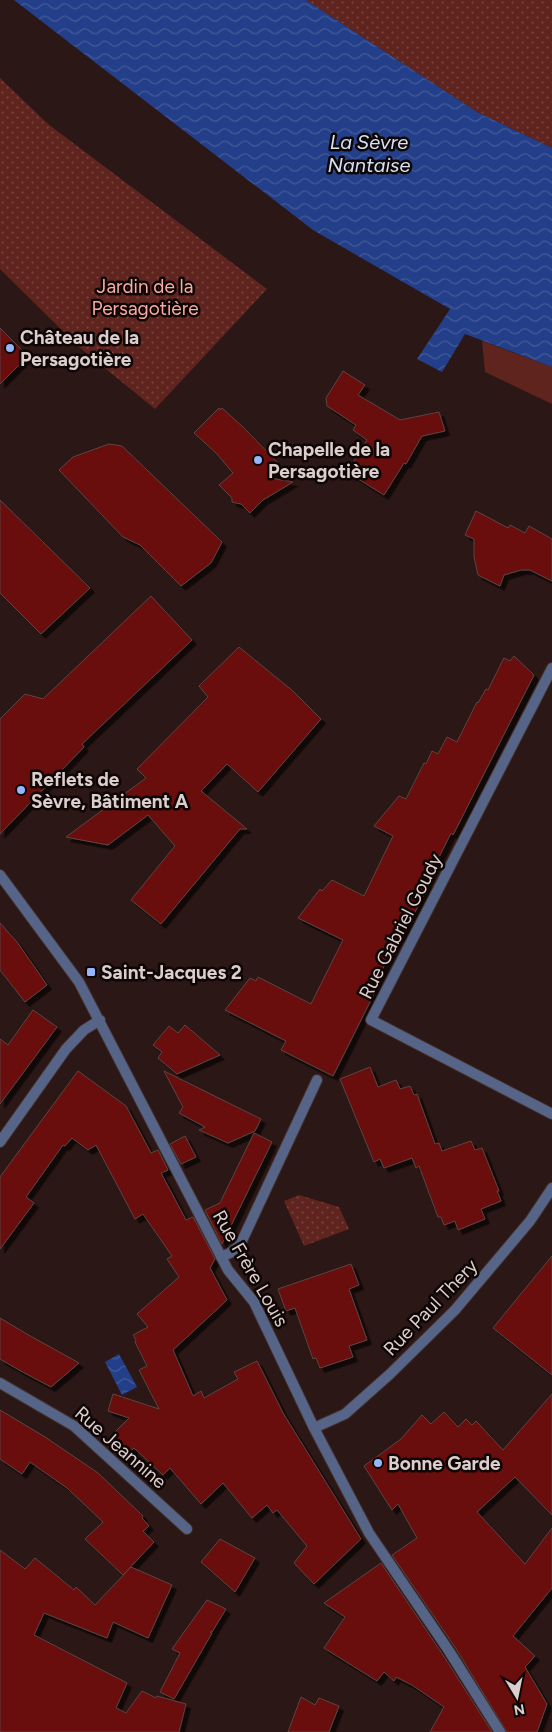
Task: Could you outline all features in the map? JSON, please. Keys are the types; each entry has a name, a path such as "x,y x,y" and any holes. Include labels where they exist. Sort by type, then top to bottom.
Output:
{"street":[{"name":"Rue Gabriel Goudy","path":"552,668 371,1020 552,1114"},
{"name":"Rue Frère Louis","path":"0,875 79,982 228,1270 254,1302 314,1428 369,1533 449,1651 500,1732"},
{"path":"0,1142 66,1049 84,1030 100,1020"},
{"path":"221,1257 240,1245 317,1080"},
{"name":"Rue Paul Thery","path":"314,1428 344,1414 390,1374 455,1310 530,1221 552,1188"},
{"name":"Rue Jeannine","path":"0,1383 74,1426 187,1529"}],"green space":[{"path":"306,0 552,0 552,148 477,112"},
{"name":"Jardin de la Persagotière","path":"0,78 48,124 267,289 155,409 79,347 0,269"},
{"path":"482,341 552,367 552,404 485,372"},
{"path":"299,1195 339,1207 349,1229 304,1246 284,1201"}],"water":[{"name":"La Sèvre Nantaise","path":"14,0 306,0 477,112 552,148 552,367 465,334 442,372 417,359 450,309 313,230"},
{"path":"119,1354 137,1387 122,1395 105,1362"}],"building":[{"name":"Château de la Persagotière","path":"0,328 28,356 0,384"},
{"path":"343,371 365,385 358,395 400,420 439,412 445,431 422,436 406,464 404,463 384,495 347,472 367,440 353,430 356,425 327,406 326,398"},
{"name":"Chapelle de la Persagotière","path":"219,408 220,410 222,408 244,428 282,467 270,478 293,482 263,500 250,513 241,504 232,502 232,498 219,485 233,473 217,454 194,433"},
{"path":"109,444 122,446 222,542 211,563 181,586 140,545 123,537 59,470 73,457"},
{"path":"0,500 90,588 41,634 0,593"},
{"path":"476,511 508,528 510,525 525,533 529,526 552,539 552,581 530,570 521,570 504,575 500,586 478,575 474,557 474,539 465,535"},
{"path":"151,596 192,640 82,744 84,747 0,834 0,719 25,694 43,699"},
{"path":"239,647 294,692 321,719 258,792 227,764 201,791 247,829 240,829 161,924 131,900 175,846 148,815 108,845 66,837 146,778 137,769 208,697 199,686"},
{"path":"514,656 534,675 453,835 451,833 426,883 429,884 402,938 399,937 374,986 377,988 333,1076 281,1050 286,1041 225,1010 250,978 256,981 258,977 311,1004 343,940 298,918 320,889 322,891 332,880 364,896 393,836 374,826 399,796 406,799 432,751 438,754 447,737 457,742 477,702 486,689 488,690 504,658 510,661"},
{"path":"0,923 17,942 47,985 25,1002 0,970"},
{"path":"33,1010 57,1027 0,1104 0,1039 8,1045"},
{"path":"185,1025 220,1055 177,1074 158,1058 162,1052 153,1045 169,1026 178,1033"},
{"path":"370,1067 378,1087 396,1080 400,1089 410,1086 414,1095 417,1094 435,1144 439,1143 442,1151 471,1141 475,1150 482,1148 501,1201 481,1209 485,1219 458,1230 455,1221 444,1225 441,1217 438,1217 419,1166 416,1168 412,1158 384,1168 380,1159 374,1162 340,1079"},
{"path":"78,1071 126,1106 151,1153 158,1150 168,1170 161,1173 186,1220 193,1217 215,1259 210,1268 227,1300 173,1350 193,1396 201,1391 204,1398 238,1379 234,1372 257,1361 283,1413 361,1539 314,1584 294,1563 307,1546 277,1510 273,1513 267,1505 252,1518 223,1483 201,1504 170,1468 163,1475 134,1448 129,1452 112,1435 129,1418 108,1411 113,1394 159,1409 139,1370 147,1366 133,1335 148,1327 137,1314 179,1277 167,1259 172,1256 143,1214 135,1219 96,1145 88,1150 72,1138 65,1146 63,1145 26,1197 34,1203 0,1249 0,1177"},
{"path":"164,1071 261,1119 255,1131 228,1143 199,1130 205,1127 179,1113 183,1107"},
{"path":"254,1133 272,1142 222,1244 205,1210 220,1203"},
{"path":"185,1136 196,1157 181,1164 170,1144"},
{"path":"552,1256 552,1375 493,1328"},
{"path":"351,1264 359,1285 349,1289 367,1340 349,1346 353,1357 320,1368 316,1358 313,1359 295,1308 286,1311 278,1289"},
{"path":"0,1318 79,1363 51,1387 19,1370 0,1359"},
{"path":"552,1394 552,1515 515,1477 477,1512 525,1564 552,1528 552,1588 513,1636 535,1656 525,1667 547,1704 537,1732 507,1732 455,1647 392,1555 417,1538 398,1504 392,1510 364,1466 401,1439 422,1415 431,1424 444,1412 458,1427 466,1419 472,1425 476,1421 503,1450"},
{"path":"0,1410 45,1437 98,1473 143,1516 142,1518 149,1526 143,1531 154,1542 123,1575 85,1539 103,1522 67,1488 30,1462 22,1474 0,1459"},
{"path":"220,1539 255,1558 235,1592 201,1562"},
{"path":"0,1550 25,1569 35,1558 74,1590 76,1587 95,1605 131,1567 172,1585 148,1638 113,1622 107,1638 44,1613 34,1635 127,1683 116,1708 126,1713 142,1691 156,1698 157,1696 186,1704 179,1732 0,1732"},
{"path":"381,1563 492,1732 430,1732 444,1707 412,1685 396,1677 394,1681 384,1672 377,1681 324,1648 345,1617 324,1603"},
{"path":"207,1600 226,1609 212,1632 210,1632 212,1633 174,1699 160,1692 180,1653 172,1649"},
{"path":"301,1697 315,1705 319,1698 339,1706 329,1732 288,1732"}],"place":[{"name":"Château de la Persagotière","path":"10,348"},
{"name":"Chapelle de la Persagotière","path":"258,460"},
{"name":"Reflets de Sèvre, Bâtiment A","path":"21,790"},
{"name":"Saint-Jacques 2","path":"91,972"},
{"name":"Bonne Garde","path":"378,1463"}]}
